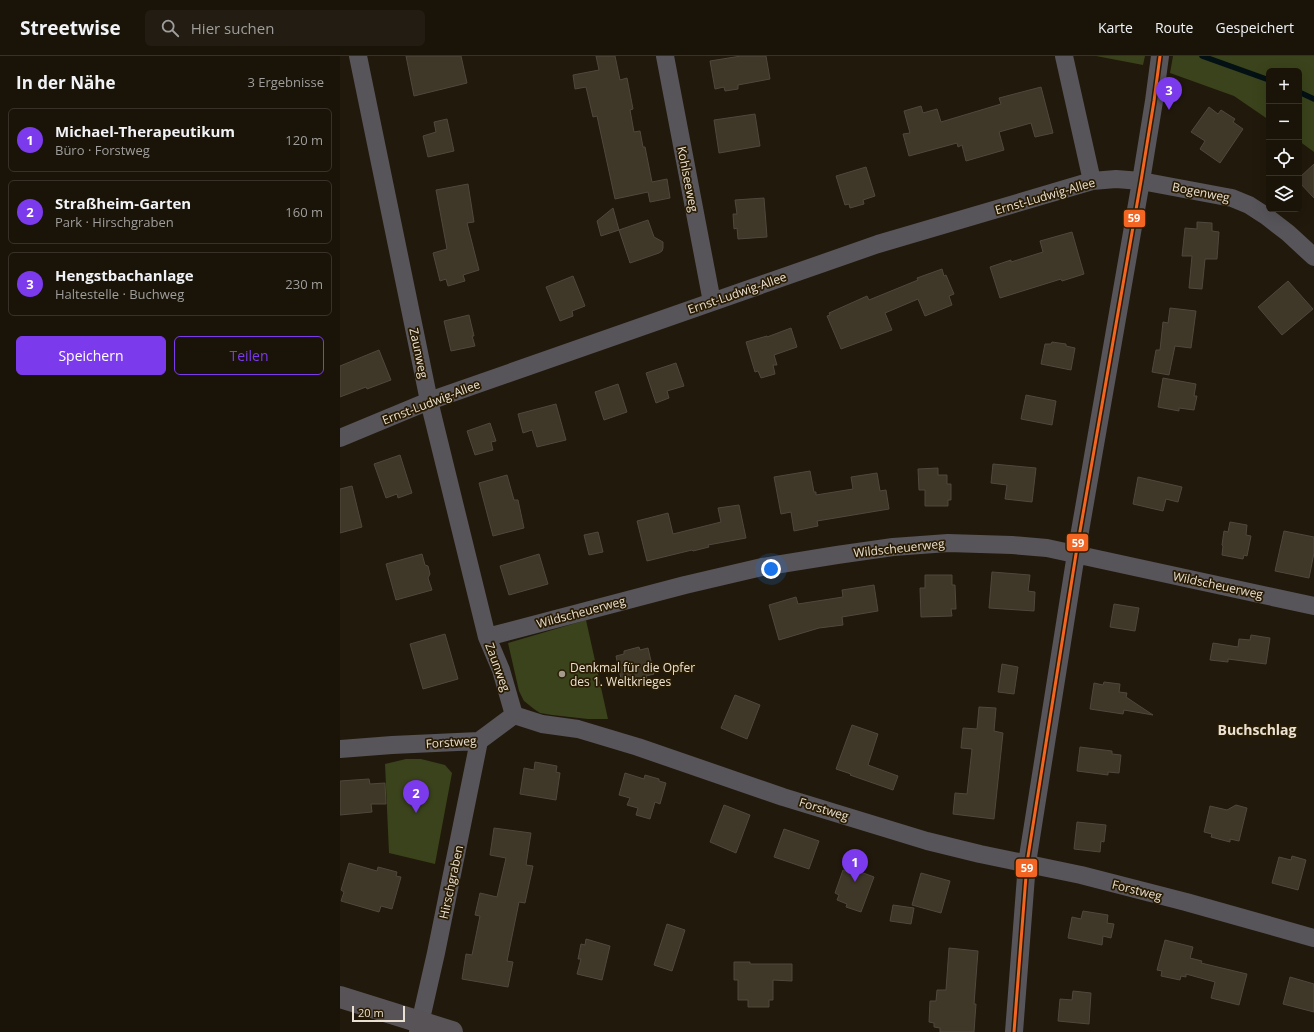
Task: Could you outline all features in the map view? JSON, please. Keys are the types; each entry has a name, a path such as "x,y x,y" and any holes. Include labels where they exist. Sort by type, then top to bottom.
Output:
{"main road":[{"path":"340,998 419,1027 452,1032"}],"street":[{"name":"Zaunweg","path":"358,56 429,401 487,637 501,670 514,715"},
{"name":"Kohlseeweg","path":"665,56 712,302"},
{"path":"1064,56 1092,181"},
{"path":"1014,1032 1027,864 1076,554 1141,181 1160,56"},
{"name":"Ernst-Ludwig-Allee","path":"340,438 429,401 878,244 1092,181 1116,179 1141,181"},
{"name":"Bogenweg","path":"1141,181 1232,198 1249,205 1288,233 1314,257"},
{"name":"Wildscheuerweg","path":"487,637 685,584 762,567 893,547 948,543 1012,545 1047,548 1314,606"},
{"name":"Forstweg","path":"340,749 479,741 514,715 542,724 578,729 638,747 783,797 927,841 980,854 1081,875 1314,938"},
{"name":"Hirschgraben","path":"419,1027 436,953 479,741"}],"green space":[{"path":"1096,56 1145,56 1143,65"},
{"path":"1173,56 1314,56 1314,152 1302,143 1302,68 1266,68 1266,118 1234,96 1170,73"},
{"path":"586,620 608,719 588,719 540,713 524,701 519,691 508,643"},
{"path":"406,759 421,759 445,765 452,773 435,864 389,853 385,764"}],"building":[{"path":"406,56 461,56 467,83 414,96"},
{"path":"596,56 615,56 620,80 627,78 633,109 630,110 634,132 640,131 643,147 645,147 652,182 667,179 670,198 650,202 648,192 615,199 597,116 593,117 586,87 575,89 573,75 599,70"},
{"path":"741,56 766,56 770,79 738,85 738,89 725,91 724,87 715,89 710,61"},
{"path":"1041,87 1053,133 1035,137 1031,123 999,132 1004,150 966,161 962,145 958,147 957,143 909,156 903,134 910,133 904,111 921,106 923,113 937,109 941,122 1001,104 999,98"},
{"path":"1209,107 1218,114 1221,110 1235,119 1233,122 1243,129 1220,163 1200,149 1205,141 1191,132"},
{"path":"755,114 760,146 719,153 714,120"},
{"path":"447,119 454,151 428,157 423,136 436,132 434,122"},
{"path":"1314,164 1314,198 1302,185 1302,175"},
{"path":"866,167 875,196 863,200 864,204 850,208 849,204 845,205 836,176"},
{"path":"468,184 474,222 467,223 479,270 463,275 465,281 448,286 446,279 440,281 433,253 447,249 436,190"},
{"path":"764,198 767,237 738,239 737,228 734,229 733,214 737,214 735,200"},
{"path":"613,208 619,230 601,236 597,221"},
{"path":"648,220 654,237 663,242 662,251 630,263 619,230"},
{"path":"1197,222 1212,223 1212,231 1219,232 1217,259 1205,259 1202,289 1189,288 1192,256 1182,256 1185,228 1197,229"},
{"path":"1072,232 1084,274 1062,281 1061,279 1000,298 990,267 1043,252 1040,241"},
{"path":"942,269 944,276 946,275 954,294 949,296 952,305 925,316 918,299 885,313 892,330 841,349 827,316 830,315 829,313 867,296 869,300 918,280 917,278"},
{"path":"573,276 585,306 572,311 573,316 560,321 546,287"},
{"path":"1288,281 1313,309 1282,335 1258,307"},
{"path":"1170,308 1196,311 1191,348 1175,346 1169,375 1152,372 1156,350 1160,350 1163,322 1168,323"},
{"path":"469,315 475,346 451,351 444,321"},
{"path":"791,328 797,347 774,355 777,365 773,365 775,374 761,378 758,371 755,372 746,342 767,337"},
{"path":"1052,342 1066,344 1066,346 1075,348 1071,370 1041,364 1045,344 1051,344"},
{"path":"379,350 391,380 367,389 366,387 340,397 340,366"},
{"path":"676,363 684,386 667,391 669,398 656,403 646,373"},
{"path":"1163,378 1196,384 1194,396 1197,396 1194,410 1179,408 1179,411 1158,407"},
{"path":"618,384 627,412 604,420 595,392"},
{"path":"1026,395 1056,401 1052,425 1021,419"},
{"path":"556,404 566,440 537,447 532,430 523,433 518,414"},
{"path":"490,423 496,441 491,442 493,450 475,455 467,431"},
{"path":"400,455 412,493 398,498 397,494 386,498 374,464"},
{"path":"993,464 1036,468 1032,502 1005,499 1007,485 991,483"},
{"path":"938,468 938,475 947,475 947,484 951,484 951,500 948,500 948,506 925,506 925,490 919,490 918,469"},
{"path":"810,471 814,492 816,492 816,495 853,489 851,477 877,473 880,491 886,490 889,509 817,521 818,526 794,531 791,512 781,514 774,477"},
{"path":"507,475 514,500 518,500 524,528 493,536 479,483"},
{"path":"1138,477 1182,487 1178,502 1166,499 1163,511 1133,504"},
{"path":"352,486 362,527 340,533 340,489"},
{"path":"739,505 746,538 708,545 709,547 647,561 637,521 668,513 673,534 721,522 718,508"},
{"path":"1230,522 1247,525 1246,535 1251,536 1247,556 1244,555 1243,559 1222,555 1224,531 1228,532"},
{"path":"1284,531 1314,537 1314,553 1309,578 1275,571"},
{"path":"598,532 603,552 589,555 584,535"},
{"path":"422,554 425,565 428,566 430,574 428,578 432,590 396,600 386,564"},
{"path":"539,554 548,584 509,595 500,566"},
{"path":"992,572 1030,575 1028,591 1035,592 1034,611 989,608"},
{"path":"925,575 952,575 952,585 955,585 956,609 951,609 952,616 921,617 920,588 925,588"},
{"path":"874,585 878,611 842,617 843,625 819,628 779,640 769,605 796,597 798,604 843,597 842,590"},
{"path":"1114,604 1139,608 1135,631 1110,627"},
{"path":"445,634 458,679 423,689 410,644"},
{"path":"1251,635 1270,638 1266,664 1228,659 1228,662 1210,660 1213,643 1238,647 1239,639 1250,640"},
{"path":"639,647 640,650 648,648 654,674 646,676 648,682 630,686 629,681 622,683 616,656 624,654 624,651"},
{"path":"1002,664 1018,667 1014,694 998,692"},
{"path":"1104,682 1120,684 1119,692 1127,693 1126,697 1153,715 1124,710 1123,714 1090,709 1094,683 1103,685"},
{"path":"735,695 760,705 747,739 721,728"},
{"path":"979,707 996,708 994,731 1003,733 994,819 953,814 955,793 967,794 972,749 961,748 963,728 977,729"},
{"path":"852,725 878,734 868,765 898,776 893,790 836,769"},
{"path":"1080,747 1112,751 1112,754 1121,755 1119,773 1108,772 1108,775 1077,771"},
{"path":"535,762 557,766 556,772 560,773 556,800 520,794 524,768 534,770"},
{"path":"625,773 644,779 645,775 659,779 659,781 666,783 660,804 655,802 650,819 636,815 638,808 627,805 630,798 619,795"},
{"path":"369,779 370,784 385,783 386,804 371,804 372,812 340,815 340,781"},
{"path":"724,805 750,815 736,853 710,842"},
{"path":"1236,805 1247,808 1239,841 1230,839 1230,842 1211,837 1212,834 1204,832 1210,806 1227,810"},
{"path":"1077,822 1106,825 1104,842 1101,841 1100,852 1074,849"},
{"path":"494,828 531,833 526,865 533,866 525,903 519,902 507,961 513,962 508,987 462,979 466,954 472,955 480,916 475,915 480,893 497,897 506,858 490,855"},
{"path":"784,829 819,841 809,869 774,857"},
{"path":"1292,856 1306,860 1298,890 1272,883 1279,857 1291,860"},
{"path":"349,863 377,871 378,867 397,872 396,876 401,877 392,909 381,906 379,912 341,901 344,892 341,890"},
{"path":"847,867 874,877 861,912 846,907 847,904 837,900 839,895 835,893 843,870 845,871"},
{"path":"921,873 950,881 941,913 912,905"},
{"path":"893,905 914,908 911,924 890,921"},
{"path":"1083,911 1108,915 1107,923 1114,924 1111,938 1103,936 1102,945 1068,938 1072,917 1081,919"},
{"path":"667,924 685,930 672,971 654,965"},
{"path":"586,939 610,946 602,980 577,974 581,959 578,959 581,944 585,945"},
{"path":"1165,940 1193,947 1190,958 1202,961 1201,963 1247,974 1239,1005 1211,998 1215,982 1186,974 1186,977 1181,976 1180,980 1161,976 1162,971 1157,970"},
{"path":"949,948 978,951 974,1004 976,1004 974,1032 940,1032 940,1028 934,1027 934,1023 929,1022 930,1001 936,1001 937,990 946,990"},
{"path":"734,962 750,962 750,964 792,964 792,981 773,980 773,1000 769,1000 769,1007 748,1007 748,1000 738,1000 738,980 734,980"},
{"path":"1290,977 1314,984 1314,1012 1283,1004"},
{"path":"1073,991 1091,993 1089,1024 1058,1021 1060,999 1072,1000"}],"waterway":[{"path":"1202,56 1266,79"},
{"path":"1302,93 1314,99"}],"transit line":[{"name":"59","path":"1014,1032 1027,863 1076,554 1141,181 1160,56"}],"place":[{"name":"Hengstbachanlage","path":"1169,110"},
{"name":"Denkmal für die Opfer des 1. Weltkrieges","path":"562,674"},
{"name":"Straßheim-Garten","path":"416,813"},
{"name":"Michael-Therapeutikum","path":"855,882"}],"district":[{"name":"Buchschlag","path":"1257,729"}]}
